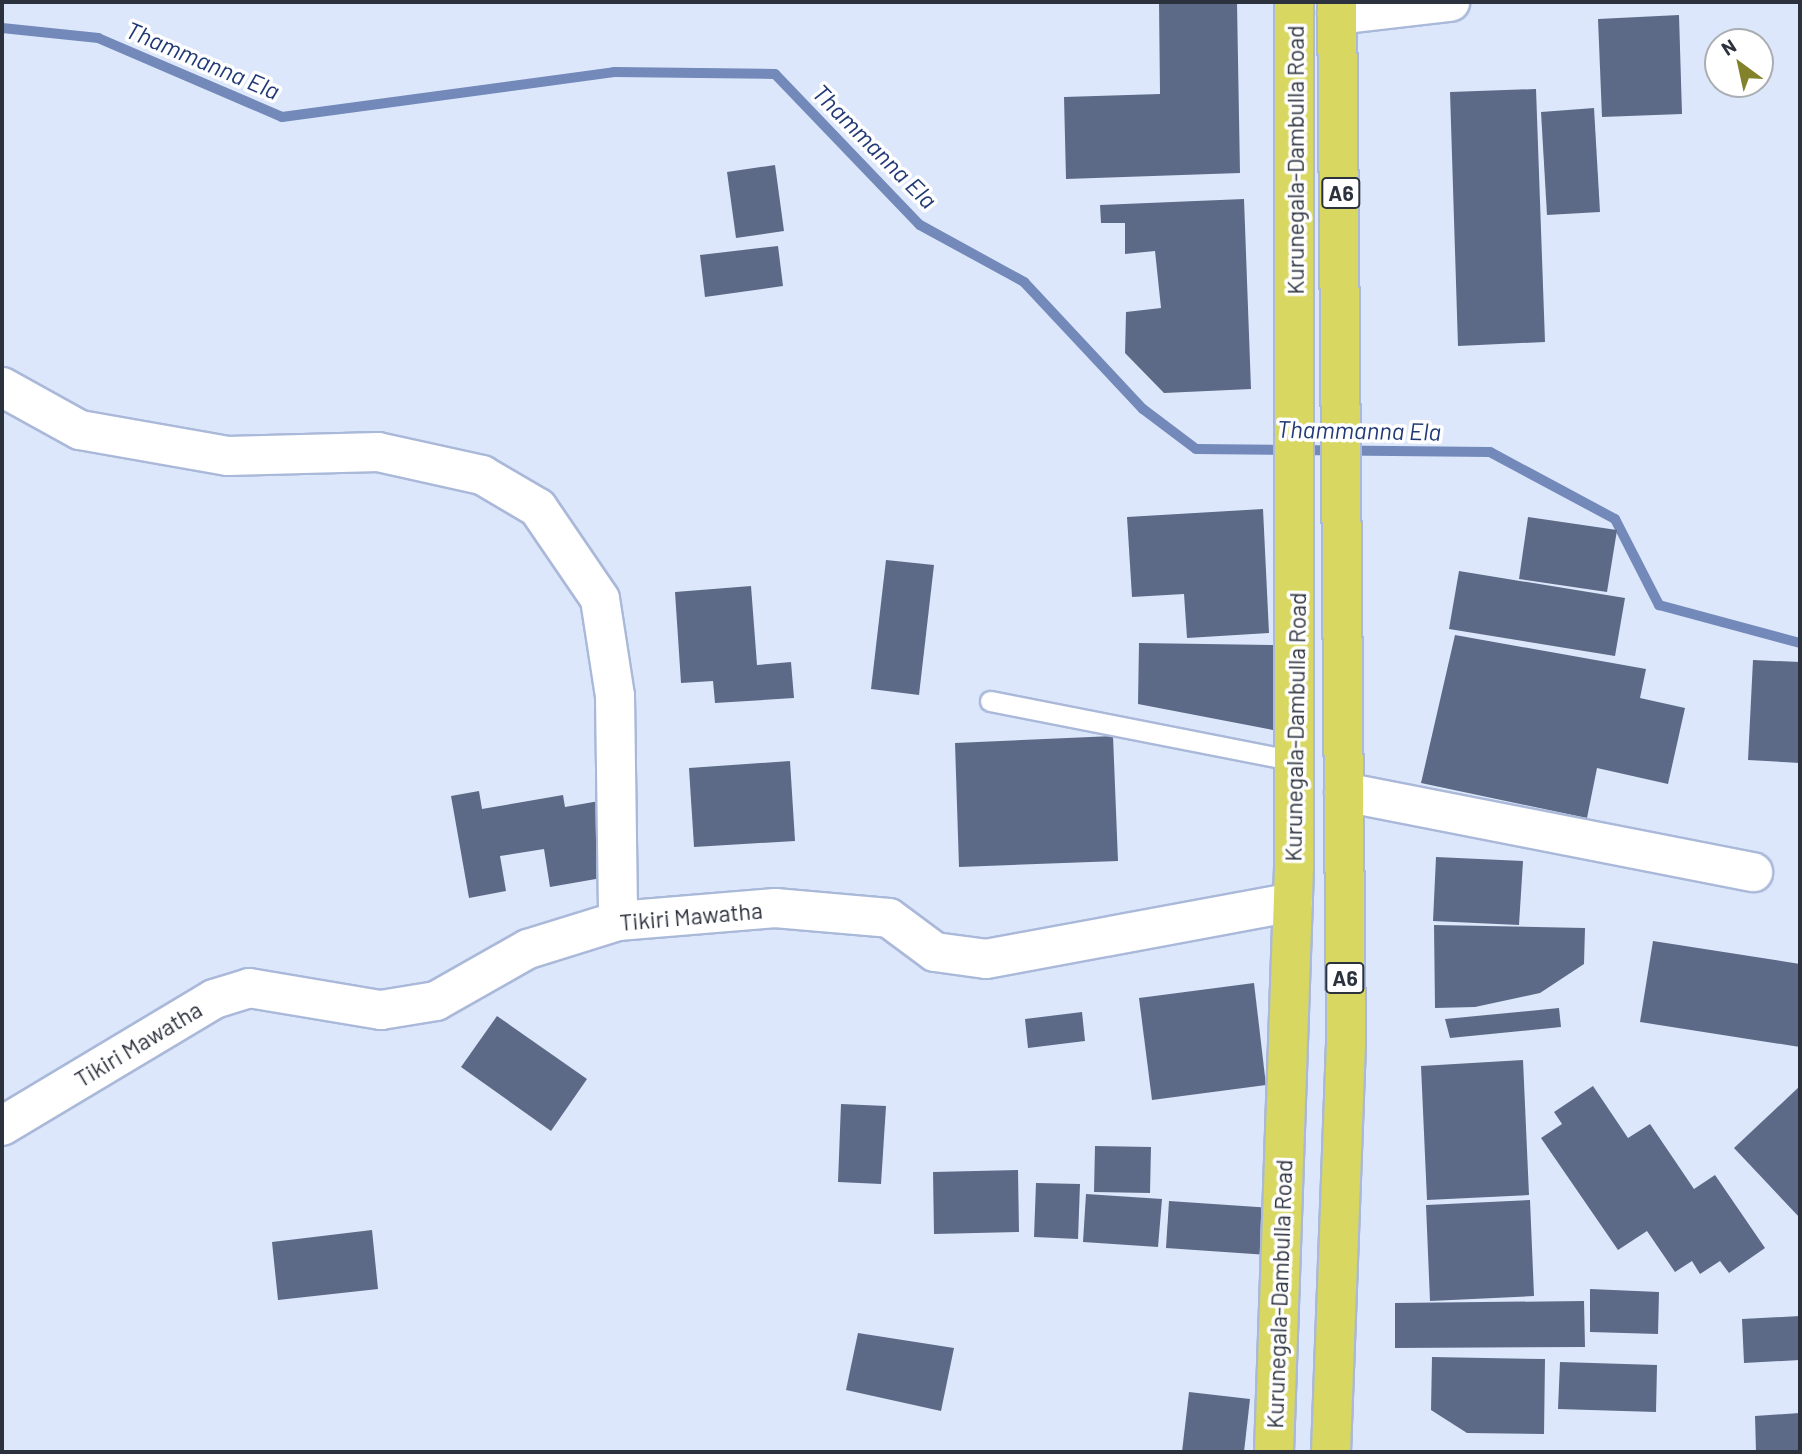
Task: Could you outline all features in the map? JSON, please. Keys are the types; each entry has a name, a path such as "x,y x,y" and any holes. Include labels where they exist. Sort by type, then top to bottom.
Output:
{"highway":[{"name":"Kurunegala-Dambulla Road","path":"1274,1452 1293,902 1297,513 1294,2"},
{"name":"Kurunegala-Dambulla Road","path":"1331,1452 1346,1046 1345,503 1337,9"}],"street":[{"path":"1337,9 1450,2"},
{"path":"2,387 80,430 228,456 378,452 482,475 538,508 600,599 615,696 618,921"},
{"path":"1344,792 1753,872"},
{"name":"Tikiri Mawatha","path":"2,1126 214,999 249,988 381,1010 436,1001 528,949 618,921 775,908 889,918 935,952 986,959 1293,902"}],"lane":[{"path":"990,701 1294,761"}],"building":[{"path":"1159,2 1237,2 1240,173 1066,179 1064,97 1160,94"},
{"path":"1679,15 1682,114 1602,117 1598,19"},
{"path":"1536,89 1545,342 1458,346 1450,92"},
{"path":"1594,108 1600,212 1547,215 1541,112"},
{"path":"775,165 784,231 736,238 727,172"},
{"path":"1244,199 1251,389 1164,393 1125,353 1126,312 1161,308 1155,251 1125,254 1125,223 1101,223 1100,205"},
{"path":"778,246 783,286 705,297 700,255"},
{"path":"1263,509 1269,633 1187,638 1184,594 1132,597 1127,517"},
{"path":"1528,517 1617,530 1607,592 1519,579"},
{"path":"886,560 934,565 919,695 871,689"},
{"path":"1459,571 1625,598 1615,656 1449,629"},
{"path":"751,586 757,665 791,662 794,698 715,703 713,681 681,683 675,592"},
{"path":"1455,635 1646,669 1640,698 1685,708 1668,784 1597,768 1587,818 1421,783"},
{"path":"1139,643 1273,645 1278,731 1138,704"},
{"path":"1753,660 1800,662 1800,763 1748,760"},
{"path":"1113,736 1118,861 959,867 955,743"},
{"path":"790,761 795,841 694,847 689,768"},
{"path":"479,791 482,809 563,795 565,807 599,801 613,876 550,887 544,849 500,856 506,891 469,898 451,796"},
{"path":"1436,857 1523,861 1519,925 1433,921"},
{"path":"1434,925 1585,928 1584,964 1540,993 1475,1007 1435,1008"},
{"path":"1653,941 1800,964 1800,1047 1640,1022"},
{"path":"1254,983 1266,1085 1152,1100 1139,998"},
{"path":"1559,1008 1561,1027 1450,1038 1445,1019"},
{"path":"1082,1012 1085,1041 1028,1048 1025,1019"},
{"path":"497,1016 587,1079 551,1131 461,1067"},
{"path":"1523,1060 1529,1195 1427,1200 1421,1066"},
{"path":"1593,1086 1628,1138 1650,1124 1694,1189 1715,1175 1765,1248 1729,1273 1720,1261 1700,1274 1692,1261 1675,1272 1647,1231 1618,1250 1541,1138 1562,1124 1554,1112"},
{"path":"1800,1086 1800,1218 1734,1148"},
{"path":"841,1104 886,1106 881,1184 838,1182"},
{"path":"1095,1146 1151,1147 1150,1193 1094,1192"},
{"path":"1018,1170 1019,1232 934,1234 933,1172"},
{"path":"1036,1183 1080,1184 1078,1239 1034,1237"},
{"path":"1086,1194 1162,1199 1158,1247 1083,1242"},
{"path":"1530,1200 1534,1296 1430,1301 1426,1205"},
{"path":"1169,1201 1272,1208 1268,1255 1166,1248"},
{"path":"372,1230 378,1289 278,1300 272,1242"},
{"path":"1590,1289 1659,1292 1658,1334 1590,1332"},
{"path":"1584,1301 1585,1347 1395,1348 1395,1303"},
{"path":"1800,1316 1800,1360 1744,1363 1742,1319"},
{"path":"858,1333 954,1348 941,1411 846,1390"},
{"path":"1432,1357 1545,1359 1544,1434 1467,1433 1431,1410"},
{"path":"1560,1362 1657,1365 1656,1412 1558,1409"},
{"path":"1189,1392 1250,1399 1244,1452 1182,1452"},
{"path":"1800,1413 1800,1452 1756,1452 1755,1416"}],"waterway":[{"name":"Thammanna Ela","path":"2,28 98,38 282,117 614,72 775,74 920,225 1024,282 1143,409 1196,449 1490,452 1615,519 1659,605 1800,643"}]}
